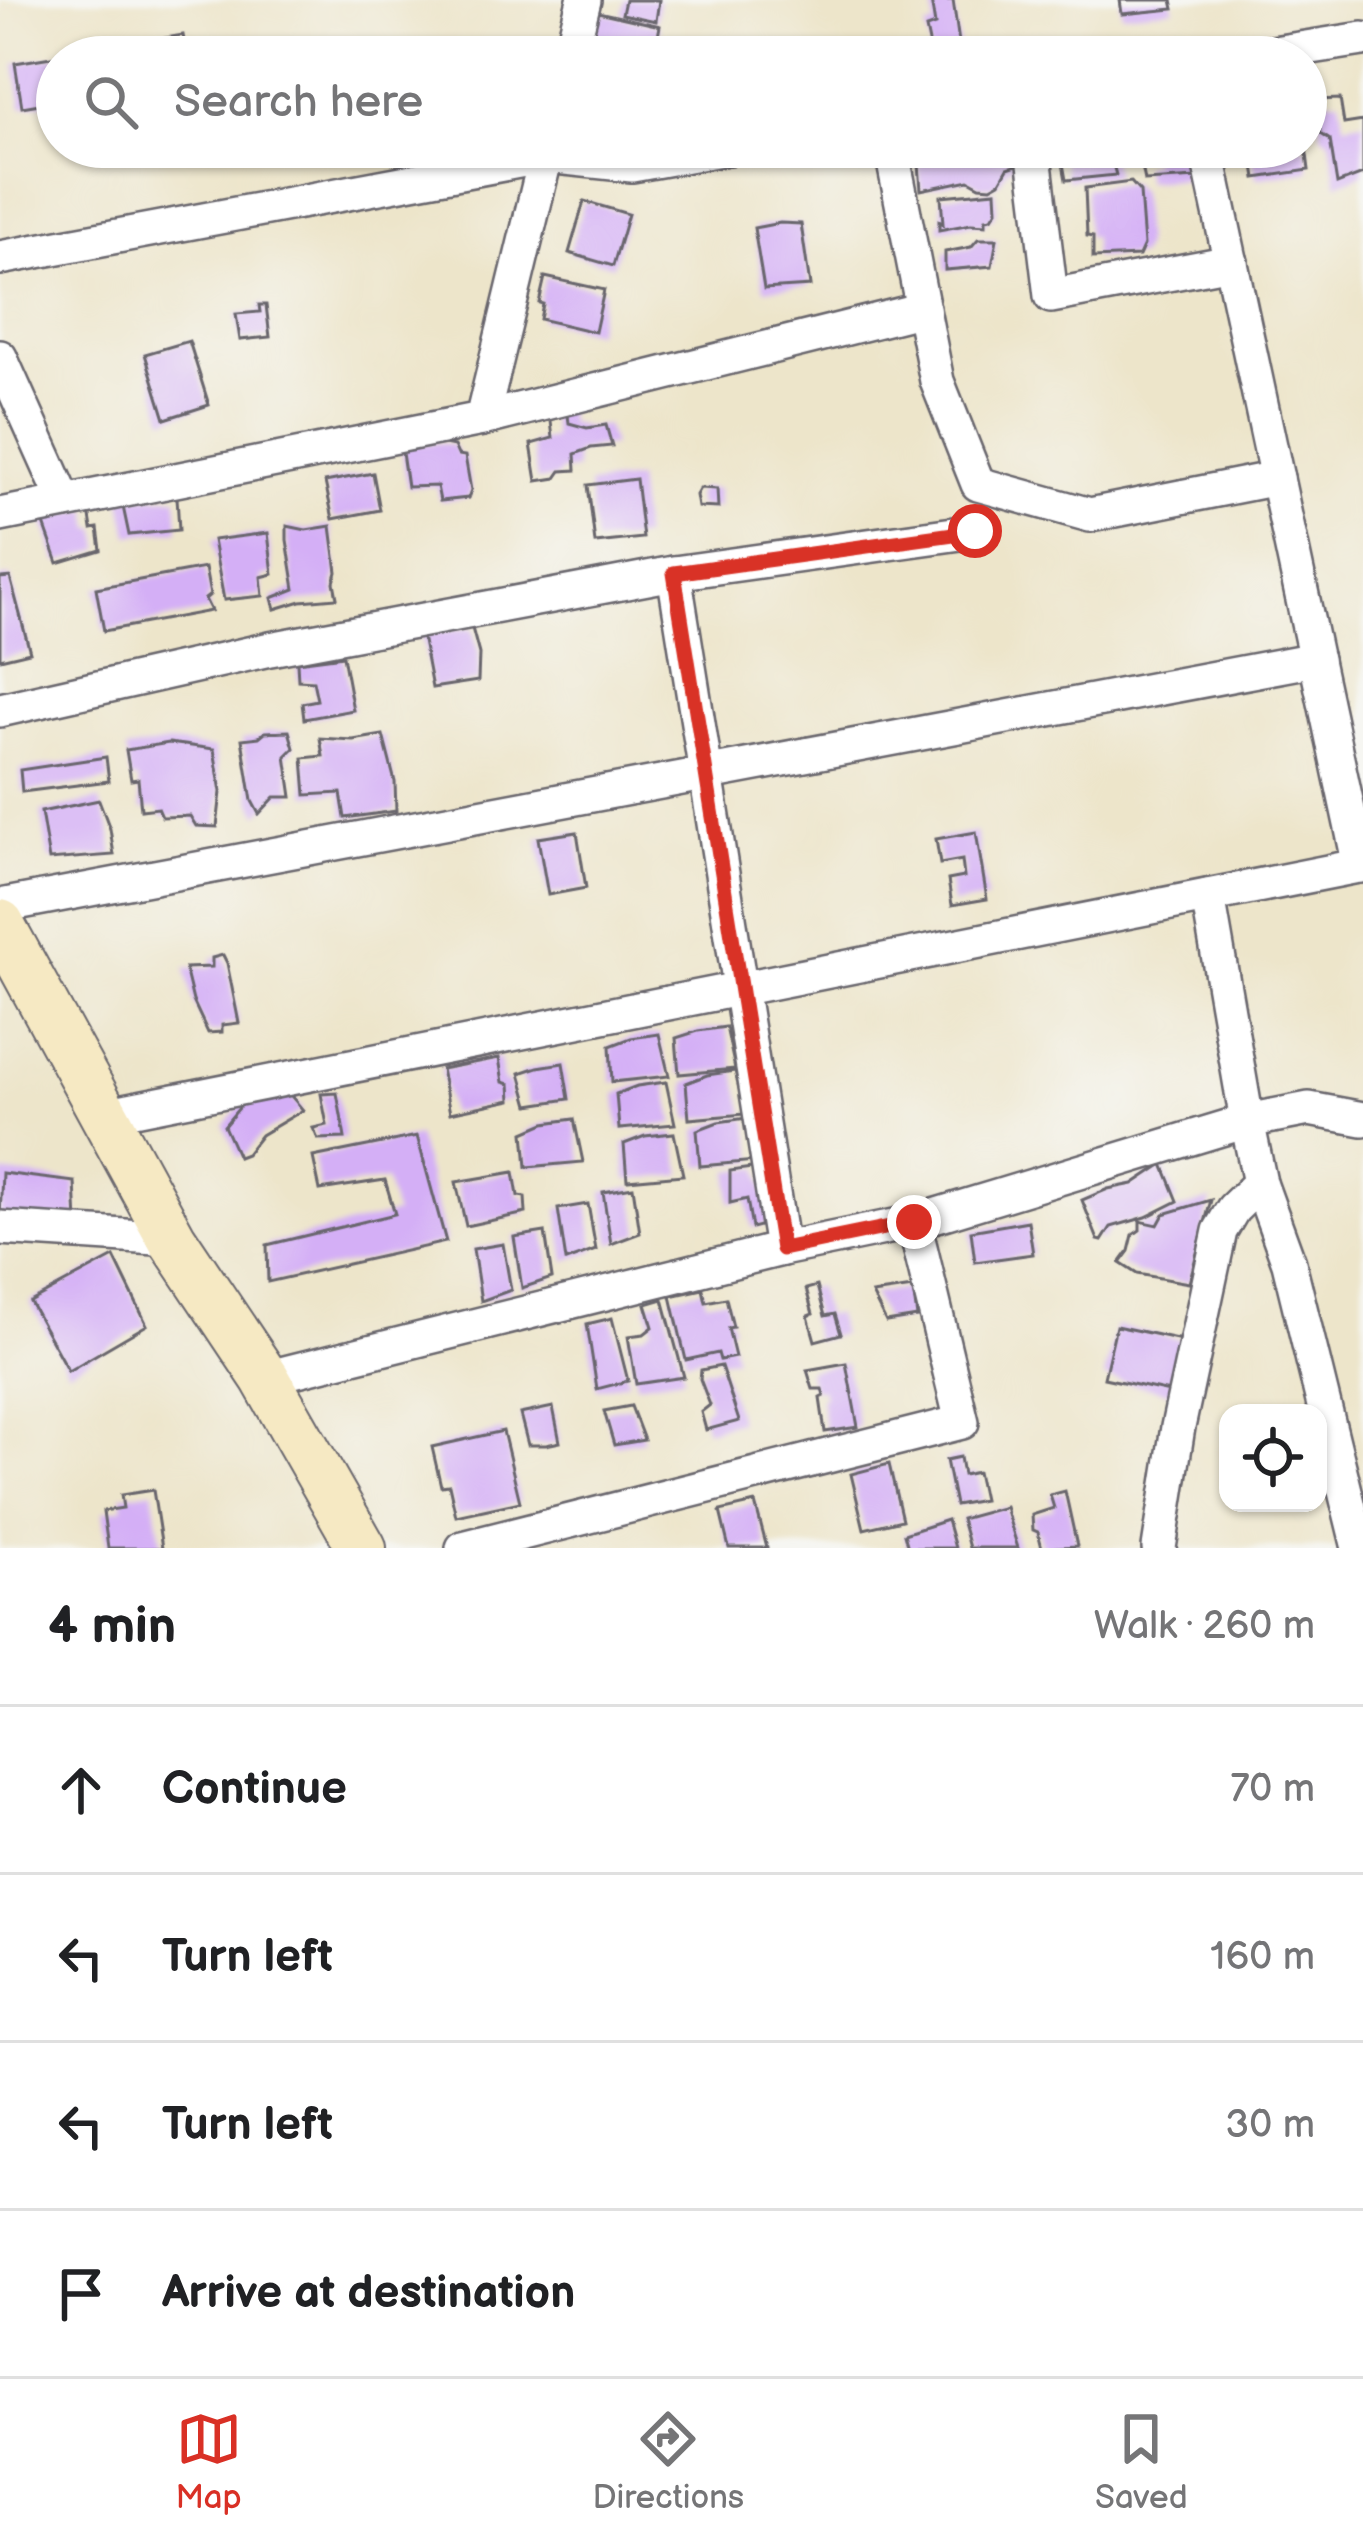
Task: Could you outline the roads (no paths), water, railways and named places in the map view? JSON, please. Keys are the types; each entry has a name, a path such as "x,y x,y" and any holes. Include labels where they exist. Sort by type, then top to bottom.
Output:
{"main road":[{"path":"0,924 172,1239 265,1378 362,1548"}],"street":[{"path":"575,36 584,0"},
{"path":"1327,45 1363,39"},
{"path":"0,257 464,168"},
{"path":"482,419 543,168"},
{"path":"895,168 937,381 978,484 1090,514 1277,478"},
{"path":"1036,168 1051,296 1231,262"},
{"path":"104,1115 1361,866 1211,168"},
{"path":"0,514 482,419 923,309"},
{"path":"0,357 65,502"},
{"path":"0,710 270,649 674,573 975,531"},
{"path":"674,573 782,1249"},
{"path":"0,906 1316,659"},
{"path":"1208,896 1260,1183 1289,1263 1359,1548"},
{"path":"265,1378 782,1249 914,1222 1247,1121 1309,1108 1363,1119"},
{"path":"1159,1548 1178,1427 1220,1231 1233,1209 1260,1183"},
{"path":"463,1548 962,1422 914,1222"},
{"path":"0,1228 172,1239"}]}
